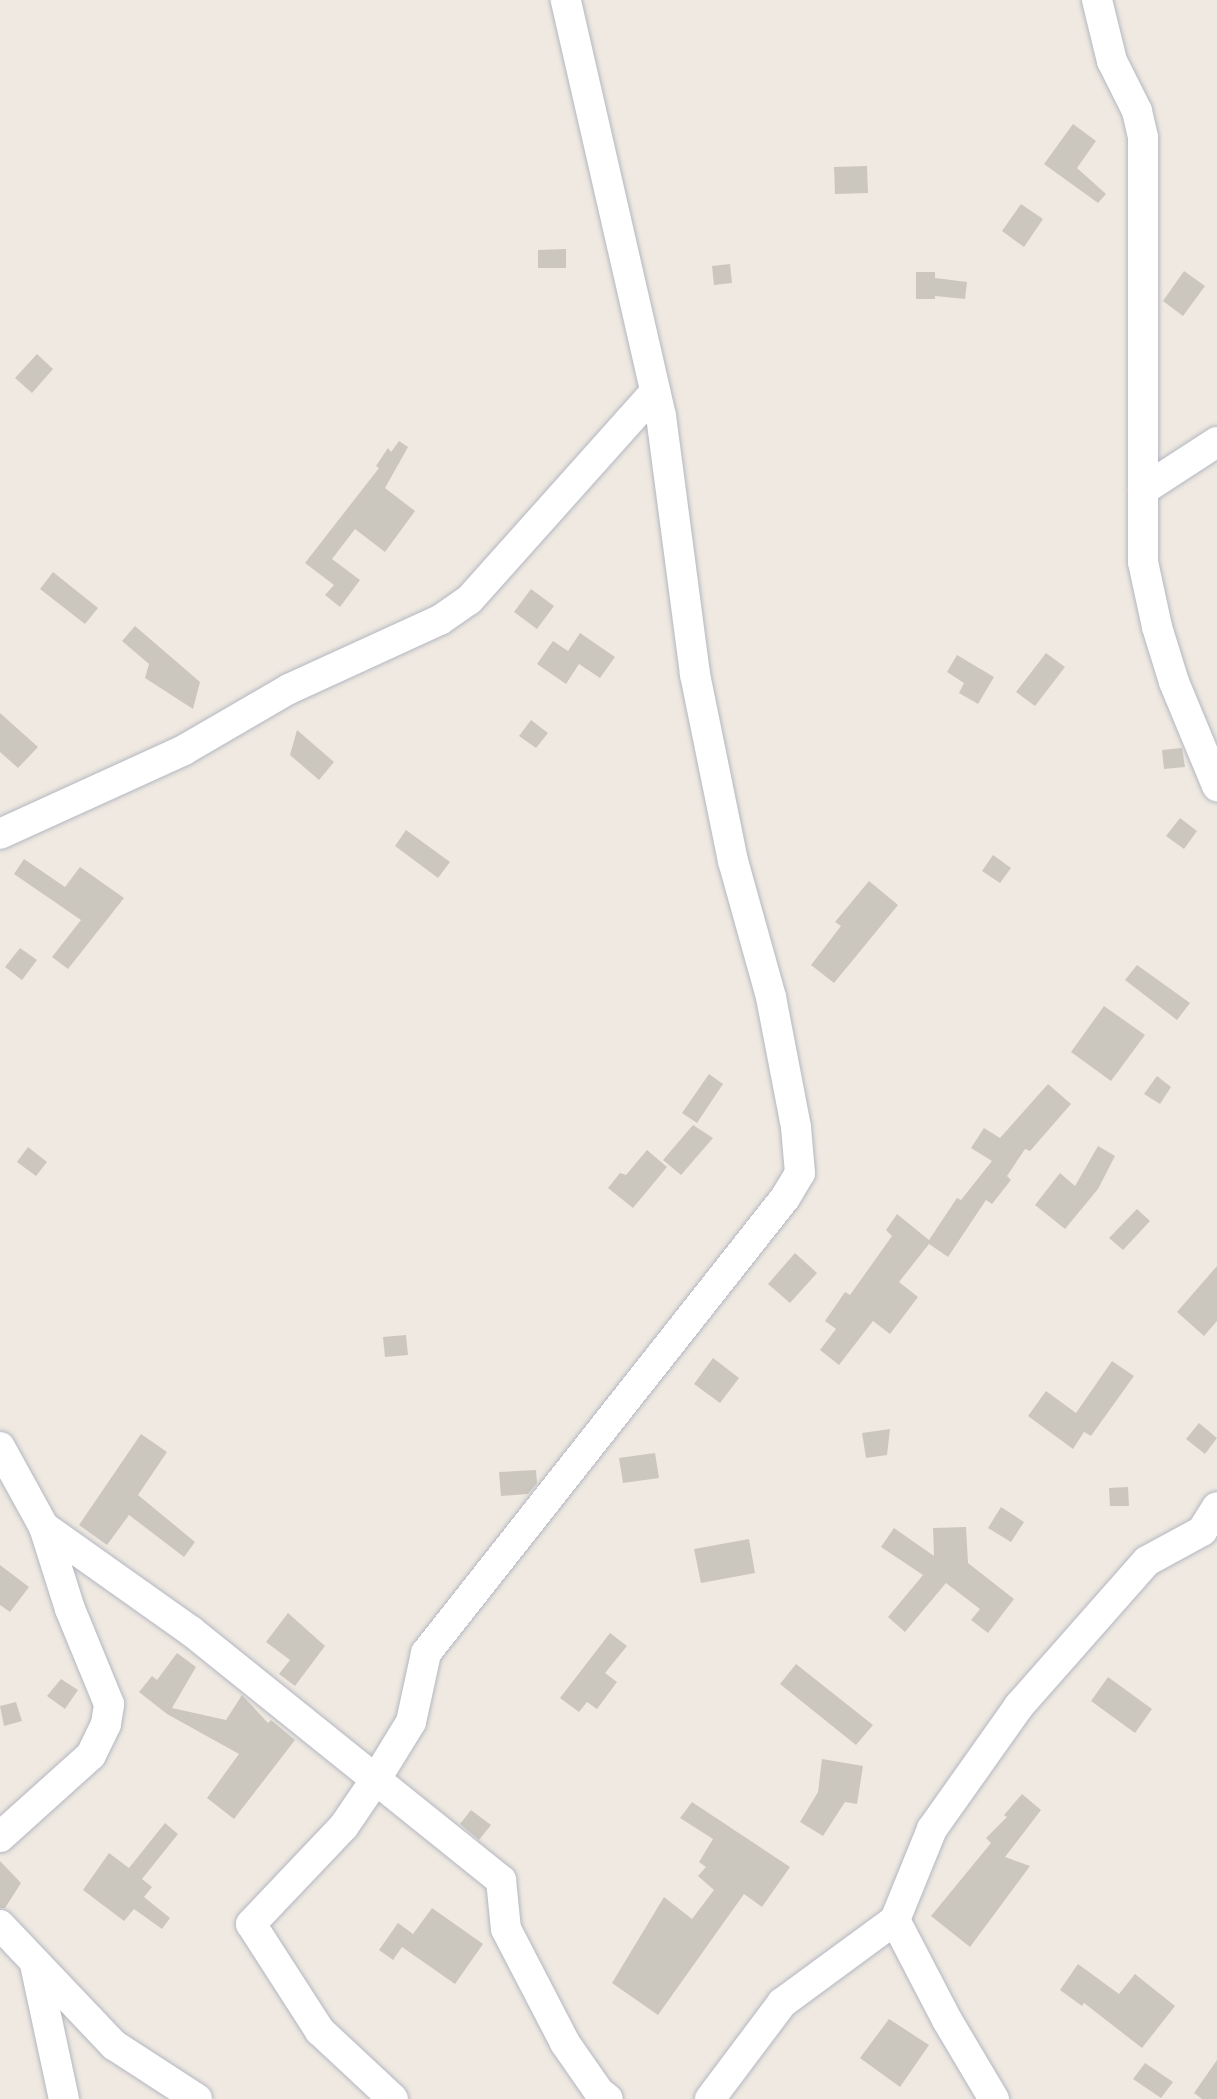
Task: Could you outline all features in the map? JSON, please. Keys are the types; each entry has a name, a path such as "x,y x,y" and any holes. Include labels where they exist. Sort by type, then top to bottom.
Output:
{"street":[{"path":"393,2099 320,2031 251,1924 344,1826 376,1779 411,1722 426,1653 785,1198 800,1173 796,1127 771,997 733,861 695,674 655,392 624,241 566,0"},
{"path":"1097,0 1112,61 1137,111 1143,137 1143,562 1157,627 1191,731 1217,786"},
{"path":"0,834 184,750 289,689 450,613 469,600 655,392"},
{"path":"1143,490 1217,442"},
{"path":"0,1447 44,1527 70,1609 109,1704 106,1724 91,1755 0,1837"},
{"path":"710,2099 782,2003 895,1920 932,1829 1019,1706 1147,1561 1212,1523"},
{"path":"44,1527 191,1631 501,1880 506,1929 565,2043 599,2092 608,2099"},
{"path":"895,1920 947,2020 994,2099"},
{"path":"0,1925 114,2045 197,2099"},
{"path":"34,1962 64,2099"},
{"path":"565,2043 579,2099"}],"building":[{"path":"1073,124 1096,141 1077,168 1106,194 1098,203 1044,164"},
{"path":"867,166 868,193 835,194 834,167"},
{"path":"1021,204 1043,219 1024,247 1002,231"},
{"path":"566,249 566,268 538,268 538,250"},
{"path":"730,264 732,283 714,285 712,266"},
{"path":"1184,271 1205,286 1183,316 1163,301"},
{"path":"916,272 935,272 935,278 967,282 965,299 935,296 935,299 916,299"},
{"path":"37,354 53,369 32,393 15,378"},
{"path":"399,441 408,447 385,488 415,511 385,552 355,529 332,559 360,580 340,607 325,595 334,585 305,563 379,468 376,466 388,448 391,452"},
{"path":"53,572 98,608 85,624 40,589"},
{"path":"531,589 554,606 537,629 514,612"},
{"path":"135,626 200,682 193,709 145,678 149,664 122,641"},
{"path":"580,633 615,657 600,678 579,664 566,684 537,664 553,641 568,651"},
{"path":"1046,653 1065,667 1035,706 1016,692"},
{"path":"957,655 994,677 978,704 959,693 964,683 947,672"},
{"path":"0,713 38,747 18,768 0,752"},
{"path":"531,720 548,733 536,748 519,736"},
{"path":"297,730 334,762 319,780 290,755"},
{"path":"1182,748 1185,767 1164,769 1162,750"},
{"path":"1180,818 1197,831 1184,849 1166,836"},
{"path":"406,830 450,862 438,878 395,846"},
{"path":"993,855 1011,868 1000,883 982,871"},
{"path":"24,859 65,887 80,867 124,898 68,969 52,957 81,920 14,874"},
{"path":"869,881 898,905 834,983 811,965 841,926 835,922"},
{"path":"20,948 37,960 22,980 5,967"},
{"path":"1137,965 1190,1003 1177,1020 1125,980"},
{"path":"1104,1006 1145,1035 1111,1081 1071,1052"},
{"path":"709,1074 723,1084 697,1123 682,1113"},
{"path":"1157,1076 1171,1087 1160,1104 1144,1094"},
{"path":"1048,1084 1071,1104 1030,1151 1025,1149 1007,1176 1011,1180 992,1204 986,1200 948,1257 929,1244 899,1282 918,1297 890,1334 873,1321 839,1365 820,1350 836,1329 825,1321 845,1292 850,1295 892,1236 886,1230 897,1214 929,1240 957,1198 961,1200 992,1161 971,1148 984,1128 1000,1138"},
{"path":"693,1125 713,1138 681,1175 663,1160"},
{"path":"1098,1146 1115,1156 1098,1189 1065,1229 1035,1205 1060,1173 1075,1186"},
{"path":"28,1147 47,1162 36,1176 17,1162"},
{"path":"647,1150 667,1167 633,1208 608,1188 620,1173 626,1175"},
{"path":"1137,1209 1150,1221 1123,1250 1109,1238"},
{"path":"795,1253 817,1273 790,1303 768,1284"},
{"path":"1217,1266 1217,1321 1204,1336 1177,1312"},
{"path":"406,1335 408,1355 385,1357 383,1337"},
{"path":"713,1358 739,1378 720,1403 694,1384"},
{"path":"1112,1361 1134,1376 1091,1436 1084,1432 1073,1449 1028,1416 1046,1391 1076,1413"},
{"path":"1199,1423 1217,1438 1205,1454 1186,1439"},
{"path":"890,1429 887,1455 866,1458 862,1433"},
{"path":"141,1434 167,1452 138,1495 195,1542 184,1557 129,1515 107,1545 79,1525"},
{"path":"655,1453 659,1478 623,1483 619,1458"},
{"path":"536,1470 537,1483 528,1494 501,1496 499,1472"},
{"path":"1128,1487 1129,1506 1110,1506 1109,1488"},
{"path":"1001,1507 1024,1522 1011,1542 988,1528"},
{"path":"966,1527 968,1563 1014,1599 988,1633 971,1620 980,1609 946,1583 905,1632 888,1617 923,1575 881,1547 894,1528 934,1556 933,1528"},
{"path":"749,1539 755,1573 701,1583 694,1549"},
{"path":"0,1565 29,1587 10,1612 0,1605"},
{"path":"288,1613 325,1646 295,1686 279,1674 290,1660 266,1642"},
{"path":"610,1633 627,1646 605,1673 617,1682 597,1709 587,1702 579,1712 560,1698"},
{"path":"177,1653 196,1667 172,1708 226,1720 242,1695 268,1723 271,1720 295,1740 234,1819 207,1798 239,1754 167,1714 139,1692 152,1676 157,1680"},
{"path":"796,1664 873,1725 856,1745 780,1684"},
{"path":"1108,1677 1152,1709 1135,1733 1091,1701"},
{"path":"61,1679 78,1690 65,1709 47,1696"},
{"path":"16,1702 22,1721 4,1726 0,1706"},
{"path":"822,1759 863,1766 857,1804 845,1802 823,1836 800,1822 818,1792"},
{"path":"1022,1794 1041,1810 1005,1857 1030,1866 970,1947 931,1916 991,1843 986,1838 1007,1817 1004,1815"},
{"path":"692,1802 790,1867 762,1907 744,1894 658,2015 612,1983 664,1897 692,1919 714,1890 698,1876 706,1867 699,1862 713,1839 680,1818"},
{"path":"471,1810 491,1825 479,1840 460,1824"},
{"path":"165,1823 178,1834 142,1879 152,1887 144,1897 170,1918 162,1929 134,1909 124,1921 83,1890 109,1853 129,1868"},
{"path":"0,1861 21,1883 5,1908 0,1908"},
{"path":"432,1908 483,1944 455,1984 402,1947 393,1960 379,1950 398,1923 413,1934"},
{"path":"1078,1964 1119,1994 1135,1974 1175,2006 1142,2048 1084,2003 1082,2006 1060,1990"},
{"path":"889,2019 929,2045 900,2087 860,2058"},
{"path":"1217,2060 1217,2099 1202,2099 1194,2093"},
{"path":"1145,2063 1173,2082 1161,2098 1133,2079"}]}
